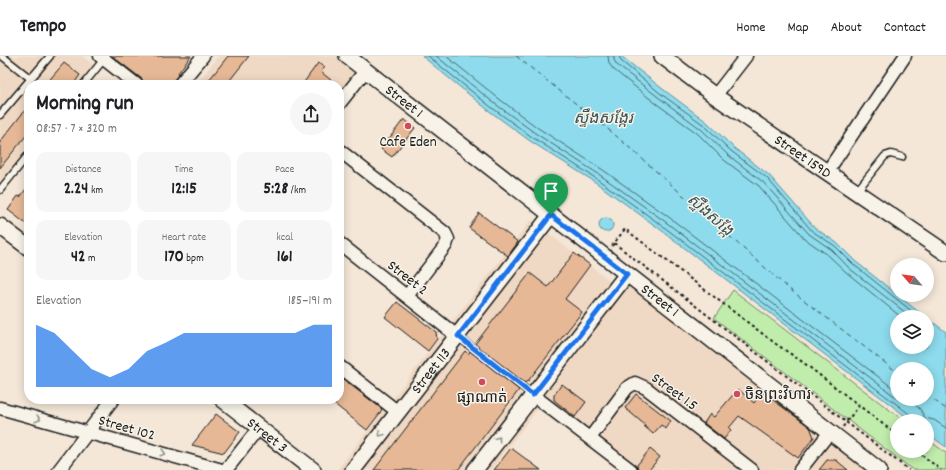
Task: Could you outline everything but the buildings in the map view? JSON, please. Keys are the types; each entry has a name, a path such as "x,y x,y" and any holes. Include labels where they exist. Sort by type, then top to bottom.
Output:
{"street":[{"path":"183,80 203,56"},
{"name":"Street 1","path":"347,56 879,470"},
{"name":"Street 159D","path":"662,56 715,96 946,253"},
{"path":"715,96 746,56"},
{"path":"827,172 905,56"},
{"path":"102,58 131,80"},
{"path":"344,98 365,71"},
{"path":"344,154 445,233 448,239 446,245 407,296"},
{"name":"Street 113","path":"353,470 551,215"},
{"path":"0,226 24,244"},
{"name":"Street 2","path":"344,247 458,336"},
{"path":"474,470 627,274"},
{"path":"344,370 398,412"},
{"name":"Street 1.5","path":"590,438 627,388 635,383 646,388 752,470"},
{"path":"533,395 631,470"},
{"path":"59,470 109,404"},
{"name":"Street 3","path":"228,404 313,470"},
{"name":"Street 102","path":"0,408 222,470"},
{"path":"226,470 259,428"},
{"path":"800,470 833,434"}],"lane":[{"path":"2,56 31,79 50,56"},
{"path":"87,80 102,58"},
{"path":"0,115 24,87"},
{"path":"856,192 885,156 890,154 902,157"},
{"path":"0,190 24,160"},
{"path":"458,336 533,395"}],"path":[{"path":"604,256 626,229 890,430"},
{"path":"614,243 908,470"},
{"path":"833,434 846,422 859,406"},
{"path":"926,458 941,470"}],"shaded area":[{"path":"0,56 82,56 94,65 82,80 24,80 24,154 0,185"},
{"path":"218,56 337,56 358,72 344,90 344,80 200,80"},
{"path":"531,220 617,286 627,274 880,470 630,470 543,402 491,470 337,470"}],"green space":[{"path":"733,290 895,414 890,414 890,452 714,318"},
{"path":"934,444 946,453 946,470 913,470 897,458 934,458"}],"water":[{"name":"ស្ទឹងសង្កែរ","path":"422,56 621,56 707,122 734,148 769,175 815,228 837,243 855,261 890,289 890,302 906,302 916,310 890,310 890,354 934,354 934,323 946,332 946,447 934,438 934,414 903,414 892,406 934,406 934,362 890,362 890,404 657,227 595,182 530,141 488,110"},
{"path":"606,218 611,220 613,225 611,230 606,232 601,230 599,225 601,220"}],"ferry route":[{"path":"516,56 614,134 788,288 890,367"},
{"path":"934,400 946,409"}],"place":[{"name":"Cafe Eden","path":"408,126"},
{"name":"ផ្សាណាត់","path":"482,382"},
{"name":"ចិនព្រះវិហារ","path":"737,394"}],"route":[{"path":"551,215 627,274 533,395 458,336 551,215"}],"water label":[{"name":"ស្ទឹងសង្កែ","path":"711,214"}]}
